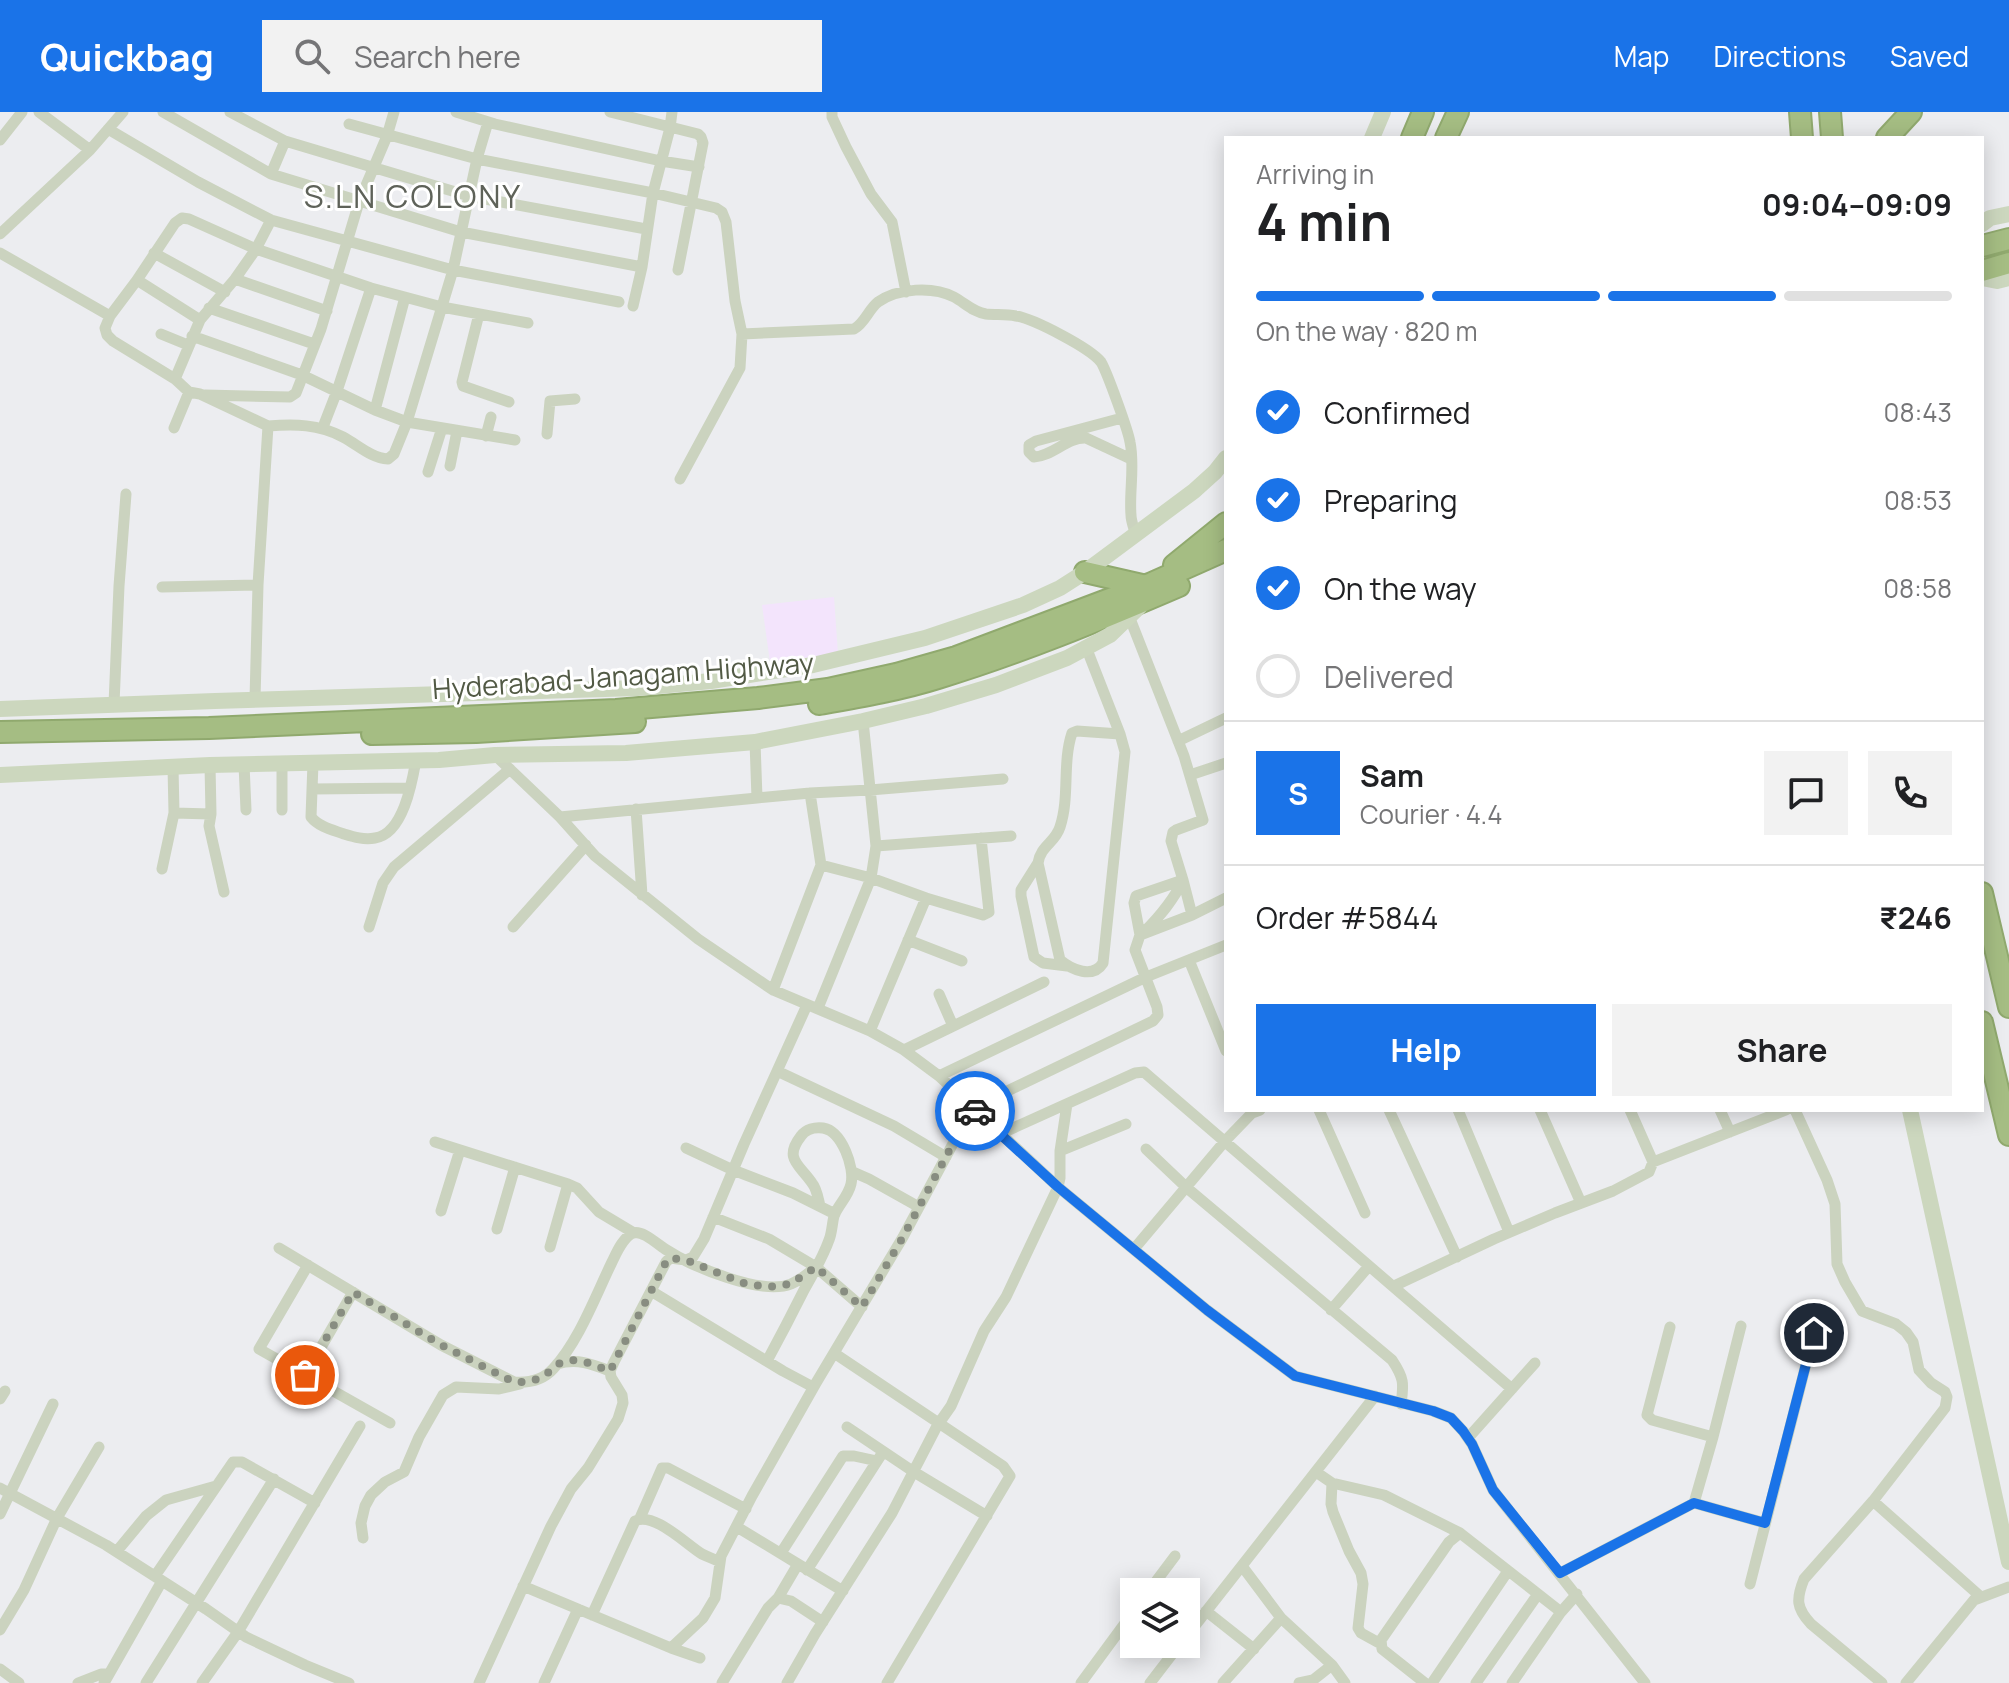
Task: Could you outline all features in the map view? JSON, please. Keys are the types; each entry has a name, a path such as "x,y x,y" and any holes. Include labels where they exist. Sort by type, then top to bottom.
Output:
{"highway":[{"path":"1413,136 1423,112"},
{"path":"1447,136 1458,112"},
{"path":"1830,112 1832,136"},
{"path":"1889,136 1911,112"},
{"path":"1984,245 2009,239"},
{"path":"1984,270 2009,263"},
{"path":"1085,572 1146,590 1224,525"},
{"name":"Hyderabad-Janagam Highway","path":"0,745 476,732 601,725 813,705 937,679 1032,645 1224,551"},
{"name":"Hyderabad-Janagam Highway","path":"0,732 209,728 616,710 758,698 841,686 956,657 1224,566"},
{"path":"1984,901 2009,1007"},
{"path":"1984,1030 2009,1135"}],"street":[{"path":"0,140 22,112"},
{"path":"39,112 90,150"},
{"path":"0,234 90,150 123,112"},
{"path":"163,112 271,174 461,232 642,267"},
{"path":"230,112 285,141 469,196 646,229"},
{"path":"195,393 290,397 296,393 327,311 359,202 394,112"},
{"path":"456,112 661,161 699,167"},
{"path":"610,112 701,137 699,167 678,270"},
{"path":"633,306 653,193 672,112"},
{"path":"832,112 860,175 892,222 906,292"},
{"path":"1373,136 1383,112"},
{"path":"494,119 477,159 453,270 442,307 407,422 394,454 388,459 374,456 323,427 268,426 195,393 113,341 105,328 154,253 182,218 256,249 371,288 442,307 528,323"},
{"path":"349,124 477,159 692,201 716,208 725,215 742,334 740,368 680,479"},
{"path":"108,129 198,182 271,220 453,270 619,302"},
{"path":"271,174 285,141"},
{"path":"1984,222 2009,214"},
{"path":"175,379 200,320 235,279 271,220"},
{"path":"0,253 110,316"},
{"path":"154,253 225,292"},
{"path":"1984,278 1997,281 2009,278"},
{"path":"235,279 327,311"},
{"path":"137,280 200,320"},
{"path":"323,427 371,288"},
{"path":"742,334 854,329 860,326 878,302 897,294 924,290 941,291 976,312 1017,316 1036,322 1078,345 1100,362 1130,442 1131,516 1135,533"},
{"path":"375,410 405,297"},
{"path":"209,308 314,344"},
{"path":"479,314 463,386 509,402"},
{"path":"161,334 302,375 407,422 515,440"},
{"path":"174,428 195,393"},
{"path":"547,434 550,401 575,399"},
{"path":"486,436 491,417"},
{"path":"1122,418 1036,441 1029,445 1029,452 1034,457 1043,457 1079,438 1086,438 1131,459"},
{"path":"255,699 258,585 268,426"},
{"path":"428,472 442,428"},
{"path":"450,466 457,431"},
{"path":"0,709 622,689 711,681 813,665 925,638 1023,605 1060,588 1194,491 1224,461"},
{"path":"114,704 126,494"},
{"path":"162,587 258,585"},
{"path":"0,775 93,769 626,753 755,742 926,706 996,685 1067,658 1110,635 1129,616 1146,590"},
{"path":"1129,616 1178,741 1203,820 1176,830 1171,836 1192,915"},
{"path":"1086,647 1120,734 1125,752 1103,963 1091,972 1080,971 1060,960 1038,863 1039,854 1059,831 1063,817 1072,733 1120,734"},
{"path":"1178,741 1224,719"},
{"path":"479,1683 571,1489 588,1468 618,1419 622,1395 610,1371 666,1262 670,1258 686,1260 693,1257 704,1239 777,1071 813,1006 871,878 876,846 863,721"},
{"path":"755,742 757,798"},
{"path":"495,755 560,817 595,856 698,939 773,990 870,1031 904,1050 939,1076 1058,1187 1207,1310 1295,1376 1451,1418 1468,1438 1493,1490 1645,1683"},
{"path":"313,763 311,817 341,833 362,839 389,832 403,809 416,760"},
{"path":"244,764 246,810"},
{"path":"282,764 282,810"},
{"path":"1190,775 1224,764"},
{"path":"210,765 209,826 224,892"},
{"path":"162,869 174,813 173,767"},
{"path":"369,927 383,883 394,867 510,769"},
{"path":"560,817 810,793 1003,779"},
{"path":"312,789 410,788"},
{"path":"773,990 821,865 810,793"},
{"path":"636,809 642,895"},
{"path":"174,813 211,814"},
{"path":"876,846 1011,836"},
{"path":"821,865 983,915 989,912 981,838"},
{"path":"513,927 586,845"},
{"path":"1038,863 1021,890 1034,957 1043,963 1068,966"},
{"path":"671,1648 703,1618 715,1598 721,1556 972,1108 1153,1021 1158,1011 1135,950 1140,935 1134,903 1136,896 1183,880"},
{"path":"1140,935 1162,915 1183,880"},
{"path":"870,1031 926,898"},
{"path":"1140,935 1224,899"},
{"path":"908,940 962,961"},
{"path":"939,1076 1146,977 1224,946"},
{"path":"1189,960 1224,1046"},
{"path":"904,1050 1044,982"},
{"path":"939,994 953,1026"},
{"path":"777,1071 894,1126 946,1157"},
{"path":"1000,1134 1135,1073 1144,1072 1512,1389"},
{"path":"787,1683 886,1524 951,1406 984,1331 1006,1297 1058,1187 1067,1104"},
{"path":"1134,1249 1253,1112"},
{"path":"1320,1112 1365,1213"},
{"path":"1390,1112 1457,1257"},
{"path":"1459,1112 1509,1232"},
{"path":"1541,1112 1581,1203"},
{"path":"1394,1286 1509,1232 1613,1191 1649,1172 1653,1162 1631,1112"},
{"path":"1721,1112 1730,1132"},
{"path":"1653,1162 1781,1112"},
{"path":"1796,1112 1835,1204 1837,1264 1845,1282 1862,1311 1896,1324 1906,1332 1913,1342 1919,1370 1947,1397 1945,1408 1873,1501 1804,1579 1798,1593 1802,1615 1882,1683"},
{"path":"1910,1112 2009,1562"},
{"path":"1060,1151 1126,1124"},
{"path":"767,1361 829,1239 835,1214 847,1196 853,1172 847,1154 832,1133 823,1128 803,1133 793,1152 795,1163 812,1182 820,1206"},
{"path":"435,1142 577,1188 599,1212 634,1233"},
{"path":"686,1148 835,1214"},
{"path":"1146,1149 1187,1188 1392,1360 1402,1375 1401,1404"},
{"path":"441,1211 460,1150"},
{"path":"497,1229 515,1167"},
{"path":"853,1172 919,1207"},
{"path":"550,1247 568,1184"},
{"path":"713,1217 769,1239 816,1267 862,1307"},
{"path":"363,1538 361,1523 371,1495 385,1482 404,1472 419,1437 443,1395 456,1387 499,1389 525,1383 541,1378 553,1369 575,1340 618,1249 629,1235 640,1233 667,1251 746,1284 769,1287 790,1284 816,1267"},
{"path":"279,1248 441,1345 514,1382 525,1383"},
{"path":"308,1265 259,1349 390,1423"},
{"path":"1331,1310 1369,1266"},
{"path":"651,1291 813,1387"},
{"path":"305,1375 353,1292"},
{"path":"1694,1503 1741,1326"},
{"path":"1670,1327 1647,1415 1652,1420 1713,1437"},
{"path":"1750,1584 1814,1333"},
{"path":"834,1353 1003,1466 1010,1476 887,1683"},
{"path":"557,1364 579,1360 610,1371"},
{"path":"1468,1438 1535,1363"},
{"path":"1200,1619 1375,1396"},
{"path":"0,1514 5,1490 53,1404"},
{"path":"202,1683 238,1632 360,1426"},
{"path":"847,1427 880,1456 914,1472 987,1516"},
{"path":"0,1630 24,1590 57,1518 99,1447"},
{"path":"781,1553 843,1456 880,1456"},
{"path":"722,1683 768,1608 803,1567 880,1456"},
{"path":"78,1683 101,1674 107,1678 159,1579 233,1462 242,1462 315,1503"},
{"path":"640,1518 662,1468 668,1468 746,1509"},
{"path":"1316,1472 1332,1483 1384,1495 1460,1533 1561,1612"},
{"path":"146,1683 274,1479"},
{"path":"1332,1483 1333,1512 1363,1584 1358,1628 1425,1683"},
{"path":"117,1551 146,1516 166,1500 216,1486"},
{"path":"5,1490 117,1551 238,1632 349,1683"},
{"path":"1873,1501 1981,1597"},
{"path":"1560,1573 1694,1503 1765,1523"},
{"path":"592,1615 635,1521 640,1518 661,1525 720,1562"},
{"path":"737,1527 843,1591"},
{"path":"1381,1644 1449,1542 1460,1533"},
{"path":"1158,1578 1175,1556"},
{"path":"1242,1566 1281,1618 1332,1665 1345,1683"},
{"path":"1432,1683 1508,1571"},
{"path":"523,1586 700,1658"},
{"path":"1906,1683 1969,1606 1981,1597 2009,1587"},
{"path":"1476,1683 1538,1594"},
{"path":"1512,1683 1577,1594"},
{"path":"778,1598 791,1601 823,1622"},
{"path":"544,1683 578,1609"},
{"path":"1206,1611 1254,1649"},
{"path":"1223,1683 1281,1618"},
{"path":"1081,1683 1120,1630"},
{"path":"1150,1683 1169,1658"},
{"path":"1299,1683 1313,1680 1332,1665"},
{"path":"0,1669 19,1683"}],"shaded area":[{"path":"834,597 838,654 770,662 762,605"}],"way so far":[{"path":"305,1375 353,1292 441,1345 514,1382 525,1383 541,1378 557,1364 569,1360 579,1360 610,1371 670,1258 686,1260 746,1284 769,1287 790,1284 816,1267 862,1307 972,1108 975,1111"}],"district":[{"name":"S.LN COLONY","path":"413,197"}],"route":[{"path":"975,1111 1058,1187 1207,1310 1295,1376 1451,1418 1472,1444 1493,1490 1560,1573 1694,1503 1765,1523 1814,1333"}]}
